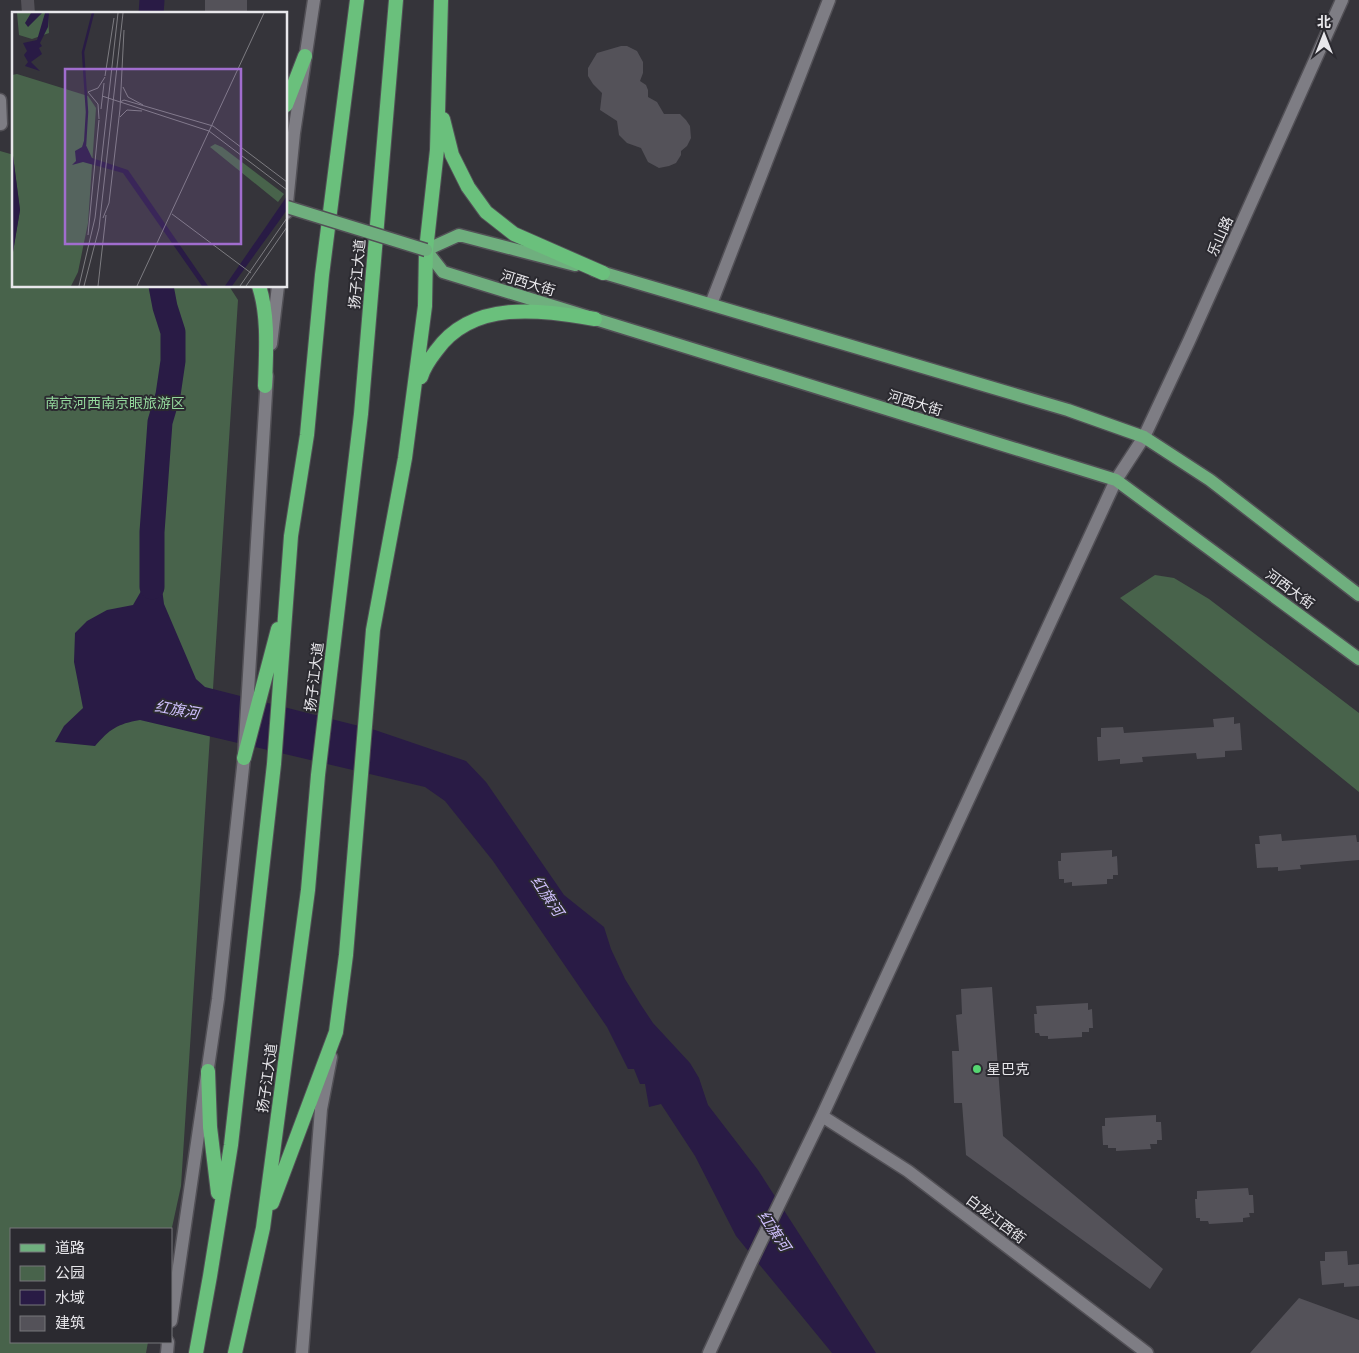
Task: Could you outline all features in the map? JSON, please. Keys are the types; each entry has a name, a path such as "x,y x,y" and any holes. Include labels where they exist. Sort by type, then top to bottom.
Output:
{"highway":[{"name":"扬子江大道","path":"196,1353 231,1145 274,764 291,536 307,435 322,275 357,0"},
{"name":"扬子江大道","path":"235,1353 263,1228 308,890 318,775 361,414 396,0"},
{"path":"263,1228 336,1032 346,955 373,630 404,458 425,306 426,250 438,150 441,0"},
{"path":"288,100 305,56"},
{"path":"439,94 452,155 468,187 486,212 514,234 604,273"},
{"path":"260,288 263,298 266,333 266,386"},
{"path":"411,414 425,366 445,338 458,327 479,318 521,311 554,312 595,319"},
{"path":"244,758 287,599"},
{"path":"208,1071 210,1126 220,1210"}],"main road":[{"path":"288,207 426,250"},
{"name":"河西大街","path":"1359,595 1210,480 1144,437 1068,410 711,304 604,273 459,235 426,250 443,272 1116,480 1359,659"}],"street":[{"path":"288,196 294,133 314,0"},
{"path":"711,304 829,0"},
{"name":"乐山路","path":"708,1353 822,1116 1116,480 1144,437 1189,341 1342,0"},
{"path":"0,100 5,125"},
{"path":"172,1314 208,1071 225,940 244,758 266,386 278,288"},
{"path":"302,1353 321,1109 336,1032"},
{"name":"白龙江西街","path":"822,1116 908,1171 1147,1353"}],"green space":[{"name":"南京河西南京眼旅游区","path":"0,151 12,154 12,288 230,288 238,300 181,1186 172,1228 10,1228 10,1343 148,1343 146,1353 0,1353"},
{"path":"1155,575 1174,578 1209,599 1359,713 1359,792 1120,598"}],"water":[{"name":"红旗河","path":"146,552 160,556 164,604 196,679 205,687 375,730 466,761 486,782 564,895 604,927 611,949 625,979 641,1005 653,1023 690,1063 699,1078 708,1105 758,1170 876,1353 832,1353 736,1236 695,1156 661,1104 649,1107 645,1084 640,1084 634,1069 628,1069 607,1027 493,861 445,801 425,787 140,720 125,723 114,728 95,746 55,742 64,726 83,708 74,662 75,633 87,621 107,610 133,605 144,586"}],"building":[{"path":"21,0 34,0 35,12 22,12"},
{"path":"205,0 247,0 247,12 205,12"},
{"path":"627,46 637,51 643,62 643,73 640,81 646,85 648,97 657,102 664,114 680,114 690,126 691,138 687,146 681,151 681,155 676,163 659,168 648,162 641,148 627,143 619,135 617,121 600,110 602,93 588,76 588,68 597,53"},
{"path":"1234,717 1234,724 1240,723 1242,750 1225,751 1225,757 1197,759 1196,753 1142,757 1143,762 1120,764 1120,759 1098,761 1097,737 1101,737 1101,728 1123,727 1124,733 1214,727 1213,719"},
{"path":"1281,834 1282,841 1356,835 1357,842 1359,842 1359,860 1300,865 1301,869 1278,871 1278,867 1257,868 1255,844 1260,844 1259,836"},
{"path":"1112,850 1112,857 1117,856 1118,875 1113,875 1113,879 1107,879 1107,884 1072,886 1072,882 1064,883 1064,879 1059,879 1058,861 1061,861 1061,853"},
{"path":"992,987 1003,1136 1163,1269 1150,1289 966,1155 962,1103 954,1103 952,1051 959,1051 956,1015 962,1014 961,989"},
{"path":"1088,1003 1088,1010 1092,1009 1093,1028 1089,1028 1089,1032 1082,1032 1082,1037 1048,1039 1048,1036 1040,1036 1039,1033 1035,1033 1034,1014 1037,1014 1036,1006"},
{"path":"1156,1115 1156,1122 1161,1122 1162,1140 1157,1140 1157,1144 1150,1144 1151,1149 1116,1151 1116,1148 1108,1148 1108,1145 1103,1145 1102,1126 1105,1126 1105,1118"},
{"path":"1248,1188 1249,1195 1253,1195 1254,1213 1249,1213 1250,1217 1243,1218 1243,1222 1209,1224 1208,1221 1200,1221 1200,1218 1196,1218 1195,1199 1197,1199 1197,1191"},
{"path":"1347,1251 1348,1265 1359,1264 1359,1286 1344,1287 1344,1283 1322,1285 1320,1261 1325,1261 1325,1252"},
{"path":"1299,1298 1359,1320 1359,1353 1250,1353"}],"waterway":[{"path":"151,12 152,0"},
{"path":"152,587 152,532 160,422 168,395 173,361 173,332 161,288"}],"place":[{"name":"星巴克","path":"977,1069"}]}
